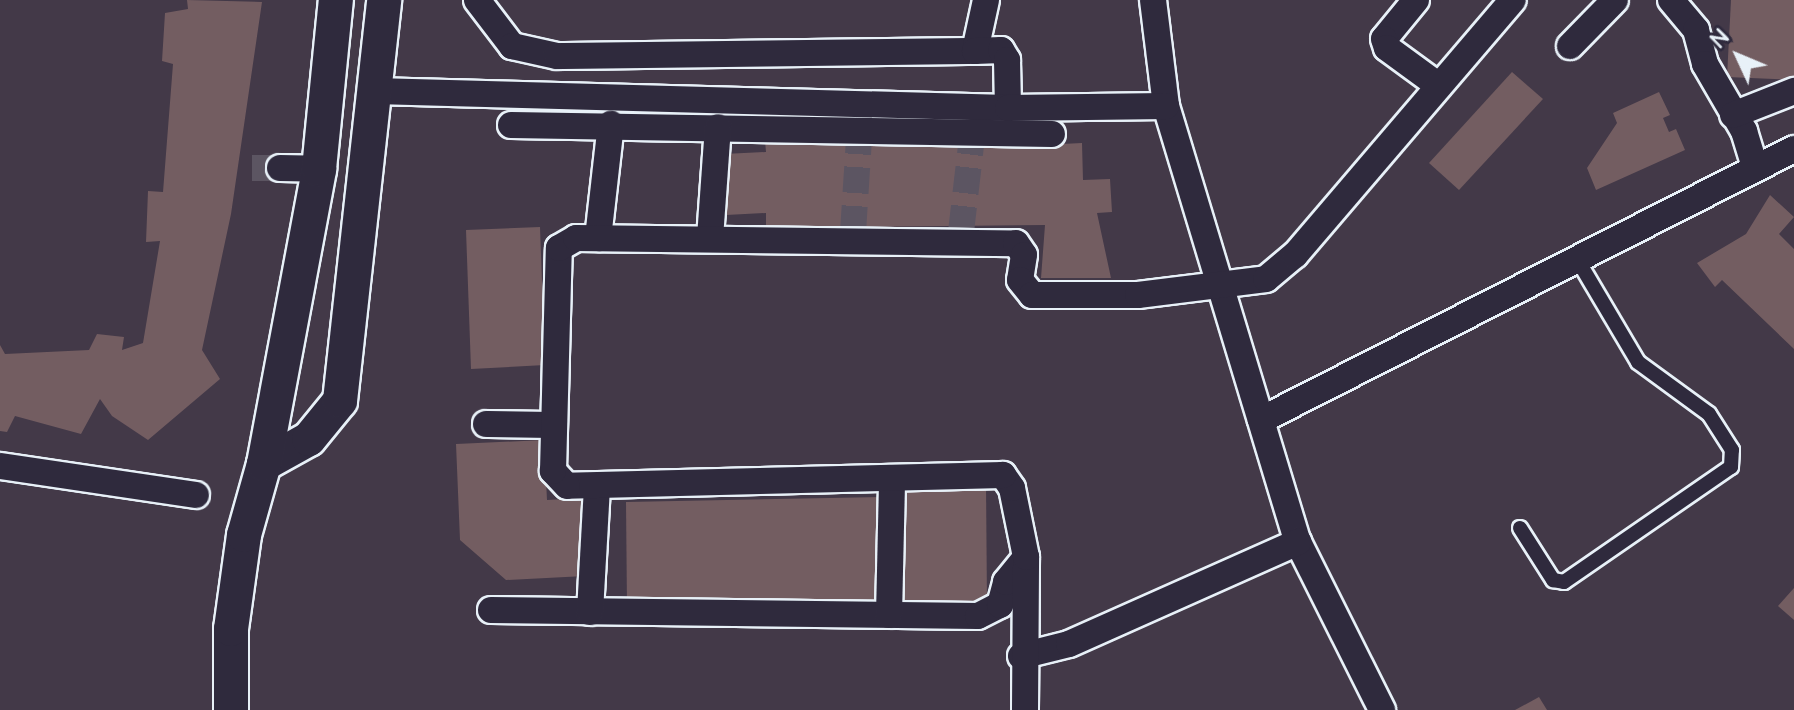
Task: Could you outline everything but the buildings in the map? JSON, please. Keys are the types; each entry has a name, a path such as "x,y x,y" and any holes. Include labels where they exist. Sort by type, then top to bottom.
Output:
{"street":[{"path":"231,710 231,629 244,535 264,464 319,169 336,0"},
{"path":"264,464 309,439 340,401 384,0"},
{"path":"477,0 512,46 557,56 1001,50 1007,60 1008,108"},
{"path":"975,51 986,0"},
{"path":"1153,0 1166,106 1218,289 1298,542 1382,710"},
{"path":"1416,0 1384,39 1387,48 1439,86"},
{"path":"1025,710 1021,656 1026,557 1012,488 1003,475 567,486 553,471 559,248 576,238 961,237 1016,243 1024,255 1020,280 1032,295 1218,289 1266,279 1295,255 1513,0"},
{"path":"1570,46 1615,0"},
{"path":"1671,0 1696,30 1705,64 1733,115 1755,168"},
{"path":"375,91 1008,108 1166,106"},
{"path":"1733,115 1794,91"},
{"path":"598,238 611,124"},
{"path":"511,125 718,127 972,139 1052,134"},
{"path":"710,238 718,127"},
{"path":"1261,420 1794,149"},
{"path":"280,168 319,169"},
{"path":"486,424 554,425"},
{"path":"0,466 196,495"},
{"path":"889,615 892,478"},
{"path":"590,612 597,487"},
{"path":"1021,656 1069,644 1298,542"},
{"path":"491,610 978,616 1000,605 1006,582 1026,557"}],"lane":[{"path":"1520,528 1553,580 1564,582 1731,467 1732,450 1709,414 1638,362 1577,259"}],"tunnel":[{"path":"853,232 859,139"},
{"path":"961,232 971,145"},
{"path":"252,168 280,168"}]}
